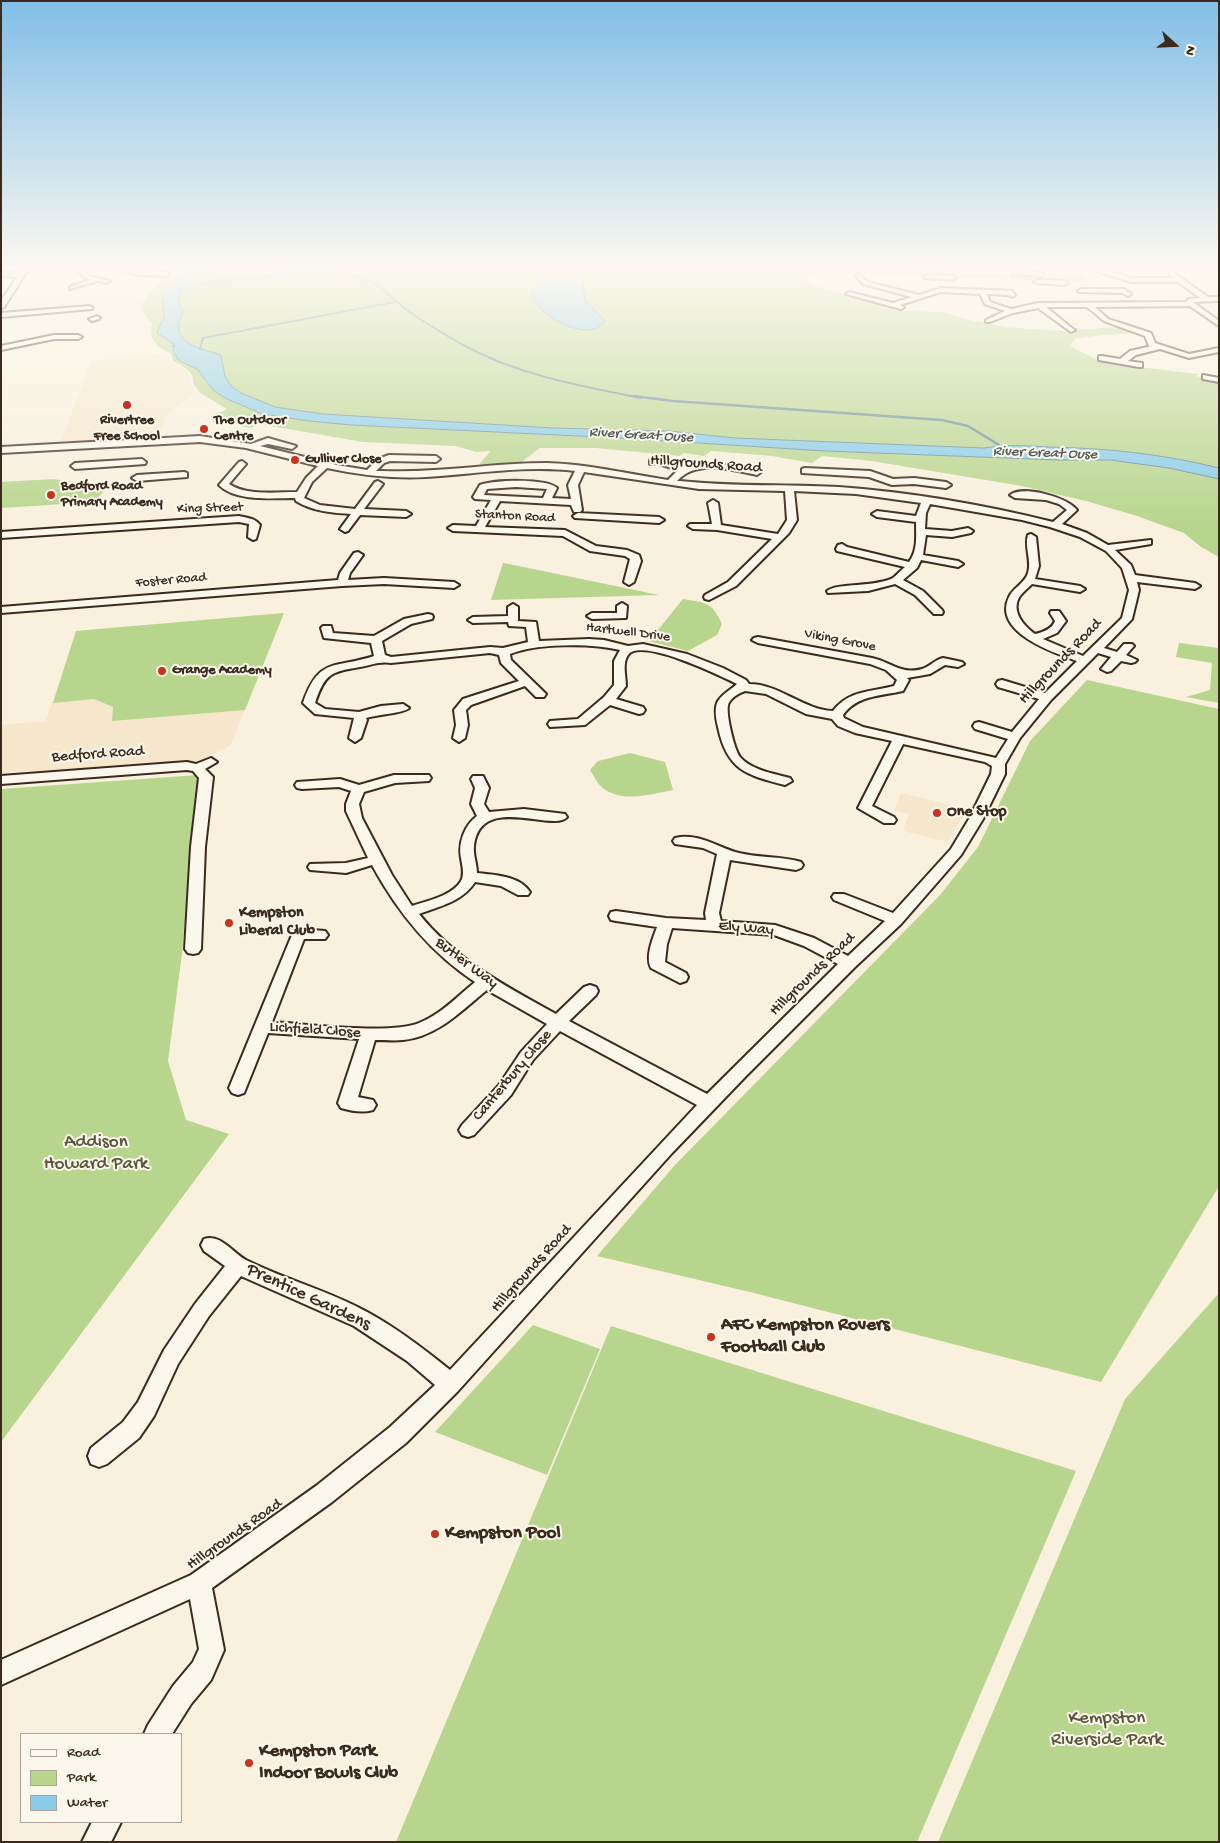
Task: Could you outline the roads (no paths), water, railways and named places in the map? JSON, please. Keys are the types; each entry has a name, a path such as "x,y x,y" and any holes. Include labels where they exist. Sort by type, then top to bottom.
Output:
{"street":[{"path":"1121,362 1133,353"},
{"path":"1178,353 1188,356 1203,353"},
{"path":"1102,358 1139,365"},
{"path":"1206,377 1219,380"},
{"name":"Hillgrounds Road","path":"1,450 183,439 216,440 325,465 375,485 416,475 570,464 670,483 713,487 842,490 884,495 1022,516 1056,524 1081,534 1106,548 1122,562 1133,578 1135,588 1127,619 1047,696 1015,737 999,764 998,774 976,819 956,852 896,920 849,963 666,1148 451,1384 398,1435 337,1484 199,1583 1,1673"},
{"path":"252,447 263,441 286,446"},
{"path":"83,445 74,468 143,459 136,480 184,475"},
{"path":"345,529 375,485 381,461 389,458 423,457 436,459"},
{"path":"652,460 685,469"},
{"path":"242,464 224,485 228,489 244,492 300,495"},
{"path":"570,464 575,502 573,525 659,520"},
{"path":"325,465 310,479 298,499 311,506 406,514"},
{"path":"670,483 685,469 693,467 724,467 754,471"},
{"path":"810,471 870,474 892,482 914,480 940,483"},
{"path":"884,495 892,482"},
{"path":"546,502 551,486 521,484 486,486 483,487 478,497 546,502 575,502"},
{"path":"514,500 521,484"},
{"path":"709,597 726,592 760,555 786,531 792,520 789,488"},
{"path":"1016,495 1035,495 1068,504 1072,510 1056,524"},
{"path":"479,529 496,499"},
{"path":"832,591 868,588 896,580 916,561 922,532 921,520 926,501"},
{"path":"714,503 717,527"},
{"path":"870,525 878,513 921,520"},
{"name":"King Street","path":"1,535 240,519 252,522 255,525 252,537"},
{"name":"Stanton Road","path":"453,528 479,529 573,525 588,547 626,552 635,557 636,561 629,582"},
{"path":"693,526 717,527 781,537"},
{"path":"922,532 952,534 968,531"},
{"path":"1032,537 1034,566 1030,581 1015,595 1012,609 1017,624 1033,639 1085,660"},
{"path":"1106,548 1141,542"},
{"path":"842,547 841,549 916,561 958,564"},
{"path":"342,583 358,555"},
{"path":"1133,578 1198,586"},
{"path":"896,580 919,593 938,612"},
{"name":"Foster Road","path":"1,610 342,583 361,587 384,581 449,582"},
{"path":"1030,581 1080,589"},
{"path":"592,616 606,629 622,616 622,606"},
{"path":"473,620 512,613 513,624 532,624 532,638 535,645"},
{"path":"1033,639 1054,631 1060,624 1061,616"},
{"path":"318,643 328,632 376,640 408,621 428,617"},
{"name":"Hartwell Drive","path":"360,716 346,712 330,713 312,708 309,703 317,679 330,670 380,658 391,660 490,650 504,652 517,647 535,645 606,629 628,649 643,647 683,656 733,676 742,682 745,687 762,689 811,712 836,715 837,719 842,723 900,740 999,764"},
{"path":"376,640 380,658"},
{"name":"Viking Grove","path":"758,640 774,646 872,662 885,666 901,675"},
{"path":"1107,669 1128,646"},
{"path":"554,724 581,722 608,700 620,686 618,666 623,653 628,649"},
{"path":"1096,649 1131,660"},
{"path":"504,652 505,661 540,694"},
{"path":"836,715 855,697 899,688 903,680 901,675 926,672 943,661 958,664"},
{"path":"459,738 462,725 460,710 467,702 527,682"},
{"path":"1002,684 1047,696"},
{"path":"745,687 731,694 722,705 732,755 747,768 772,771 785,781"},
{"path":"608,700 640,710"},
{"path":"355,738 361,720 360,716 382,710 403,708"},
{"path":"979,726 1015,737"},
{"path":"889,820 865,808 900,740"},
{"name":"Bedford Road","path":"1,780 187,766 197,768 211,762"},
{"path":"193,949 198,847 206,777 197,768"},
{"path":"302,785 322,782 340,783 359,789 394,779 424,778"},
{"path":"478,779 482,788 476,804 479,810 486,816"},
{"name":"Butler Way","path":"359,789 354,796 352,814 376,860 423,930 445,952 486,982 710,1104"},
{"path":"410,912 460,892 466,885 470,877 471,867 466,853 468,836 477,823 486,816 544,811 560,817"},
{"path":"680,841 706,844 735,857 796,865"},
{"path":"714,926 712,913 724,853"},
{"path":"315,866 346,868 376,860"},
{"path":"470,877 521,886"},
{"path":"839,897 896,920"},
{"name":"Ely Way","path":"616,916 666,922 775,930 809,942 849,963"},
{"path":"666,922 659,944 657,964 680,977"},
{"name":"Lichfield Close","path":"238,1088 299,934 320,935"},
{"name":"Lichfield Close","path":"261,1027 369,1034 405,1034 438,1021 486,982"},
{"path":"558,1022 590,992"},
{"name":"Canterbury Close","path":"468,1130 505,1090 527,1056 558,1022"},
{"name":"Lichfield Close","path":"366,1105 347,1103 369,1034"},
{"name":"Prentice Gardens","path":"211,1245 238,1265 361,1319 414,1354 451,1384"},
{"name":"Prentice Gardens","path":"99,1456 131,1430 146,1409 171,1357 202,1310 238,1265"},
{"path":"158,1733 182,1696 202,1671 212,1650 199,1583"},
{"path":"96,1842 106,1823"}],"water":[{"name":"River Great Ouse","path":"175,353 214,353 221,355 225,376 231,386 241,393 275,407 323,414 553,428 669,431 735,438 984,448 1016,446 1091,449 1156,455 1198,463 1219,468 1219,479 1169,468 1110,460 1058,460 825,451 619,438 351,425 309,421 262,414 225,398 213,390 197,369 178,360"}],"waterway":[{"path":"480,353 527,372 641,398"},
{"path":"634,396 673,401 942,420 968,426 999,445"}],"place":[{"name":"Rivertree Free School","path":"127,405"},
{"name":"The Outdoor Centre","path":"204,429"},
{"name":"Gulliver Close","path":"295,460"},
{"name":"Bedford Road Primary Academy","path":"51,495"},
{"name":"Grange Academy","path":"162,671"},
{"name":"One Stop","path":"937,813"},
{"name":"Kempston Liberal Club","path":"229,923"},
{"name":"AFC Kempston Rovers Football Club","path":"711,1337"},
{"name":"Kempston Pool","path":"435,1534"},
{"name":"Kempston Park Indoor Bowls Club","path":"249,1763"}],"park label":[{"name":"Addison Howard Park","path":"96,1154"},
{"name":"Kempston Riverside Park","path":"1107,1730"}]}
